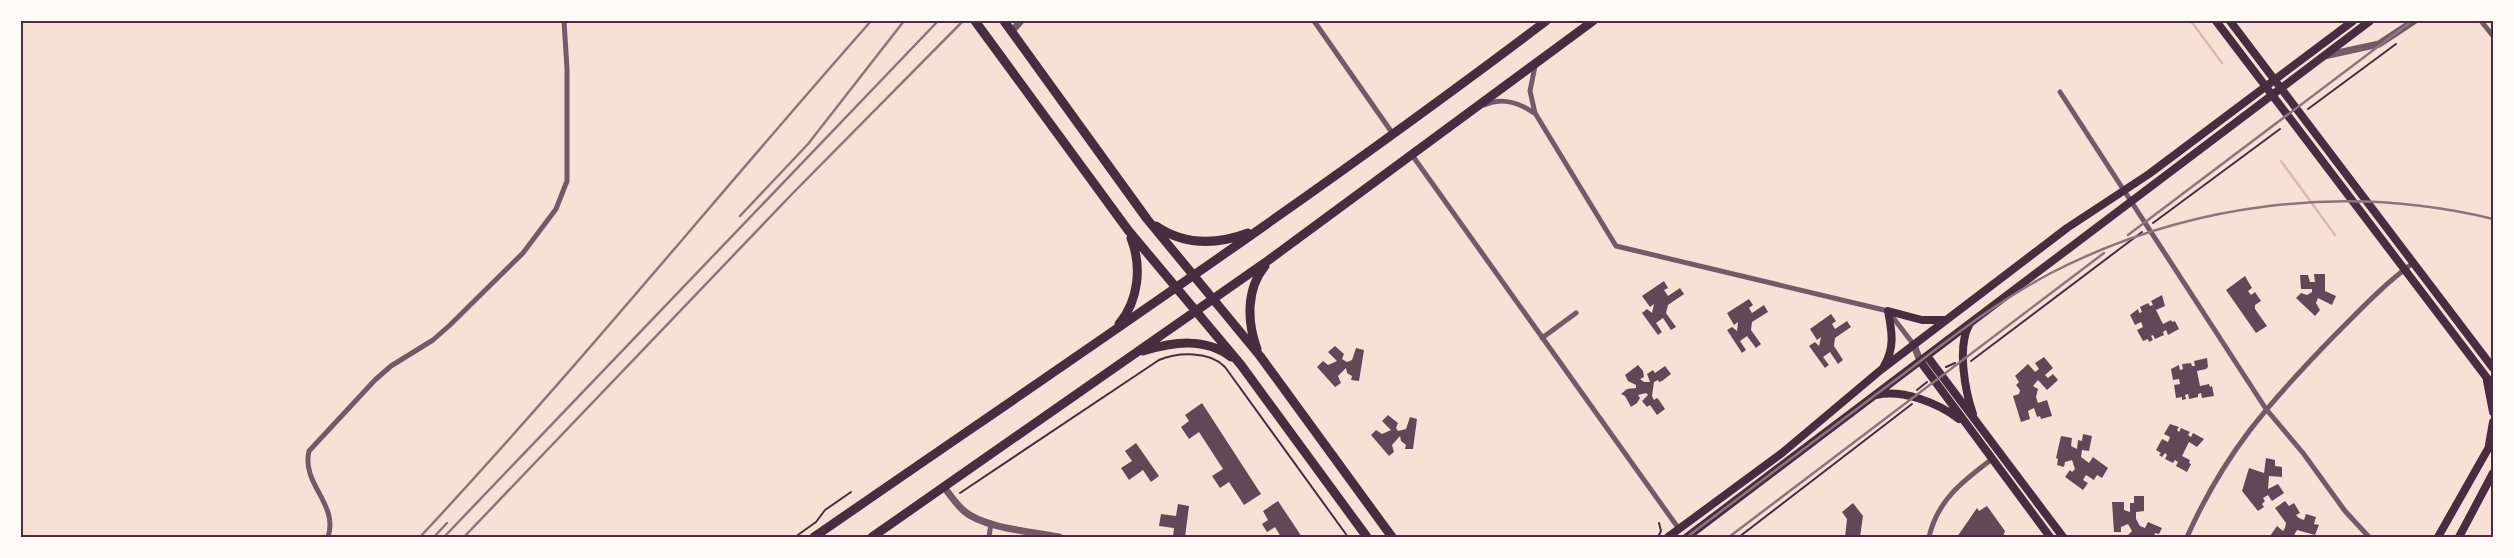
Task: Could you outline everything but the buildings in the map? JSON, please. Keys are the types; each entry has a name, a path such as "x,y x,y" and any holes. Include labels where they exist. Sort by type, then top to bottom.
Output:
{"main road":[{"path":"975,21 1128,230 1240,365 1366,537"},
{"path":"1004,21 1148,219 1260,356 1392,537"},
{"path":"814,537 1193,276 1393,134 1546,21"},
{"path":"872,537 1271,259 1593,21"},
{"path":"2216,21 2493,386"},
{"path":"2230,21 2491,365"},
{"path":"1668,537 1782,453 1882,369 2067,228 2124,190 2353,21"},
{"path":"1686,537 2370,21"},
{"path":"1148,219 1171,235 1198,242 1227,240 1260,228"},
{"path":"1113,331 1129,308 1138,276 1137,258 1128,230"},
{"path":"1260,356 1251,324 1250,301 1258,276 1271,259"},
{"path":"1882,369 1890,351 1893,335 1888,311 1935,322 1947,319"},
{"path":"1970,323 1964,333 1962,350 1967,394 1975,420"},
{"path":"1131,356 1174,344 1198,343 1226,353 1240,365"},
{"path":"1927,356 2063,537"},
{"path":"1920,361 2050,537"},
{"path":"2485,377 2493,412"},
{"path":"1874,395 1889,392 1905,394 1946,410 1967,425"},
{"path":"2488,448 2493,422"},
{"path":"2438,537 2493,440"},
{"path":"2458,537 2493,473"}],"street":[{"path":"328,537 331,524 330,514 310,476 307,460 309,451 375,380 391,366 439,335 524,253 545,225 563,195 568,169 566,132 567,69 564,21"},
{"path":"1011,32 1021,21"},
{"path":"1314,21 1393,134"},
{"path":"2324,56 2379,44 2414,21"},
{"path":"2481,21 2493,36"},
{"path":"1536,64 1532,74 1530,91 1535,113 1616,246 1888,311 1914,345 1927,356"},
{"path":"2060,92 2266,410 2303,453 2345,511 2369,537"},
{"path":"1476,108 1503,101 1516,103 1535,113"},
{"path":"1412,155 1679,529"},
{"path":"2187,537 2226,461 2266,410 2378,290 2413,263"},
{"path":"1542,338 1576,314"},
{"path":"1914,345 1920,361"},
{"path":"1929,537 1937,513 1948,496 1960,482 1992,459"},
{"path":"944,487 964,512 991,523 1059,537"},
{"path":"988,537 991,523"}],"path":[{"path":"2308,109 2402,39"},
{"path":"2152,224 2280,129"},
{"path":"1968,362 1978,357 2144,230"},
{"path":"960,493 1160,360 1174,355 1213,358 1225,367 1348,537"},
{"path":"1943,369 1950,364 1960,363"},
{"path":"1915,396 1917,390 1927,382"},
{"path":"1739,537 1911,406 1913,402"},
{"path":"795,537 816,522 825,510 851,492"},
{"path":"1658,537 1661,531 1659,523"}],"waterway":[{"path":"2191,21 2222,63"},
{"path":"2281,161 2335,235"}],"railway":[{"path":"420,537 535,410 871,21"},
{"path":"740,216 808,144 904,21"},
{"path":"444,537 938,21"},
{"path":"464,537 793,193 963,21"},
{"path":"2128,235 2412,21"},
{"path":"1687,537 1989,311 2051,273 2103,249 2156,230 2211,216 2267,206 2324,202 2380,202 2437,208 2493,219"},
{"path":"1729,537 2104,253"},
{"path":"434,537 447,523"}]}
